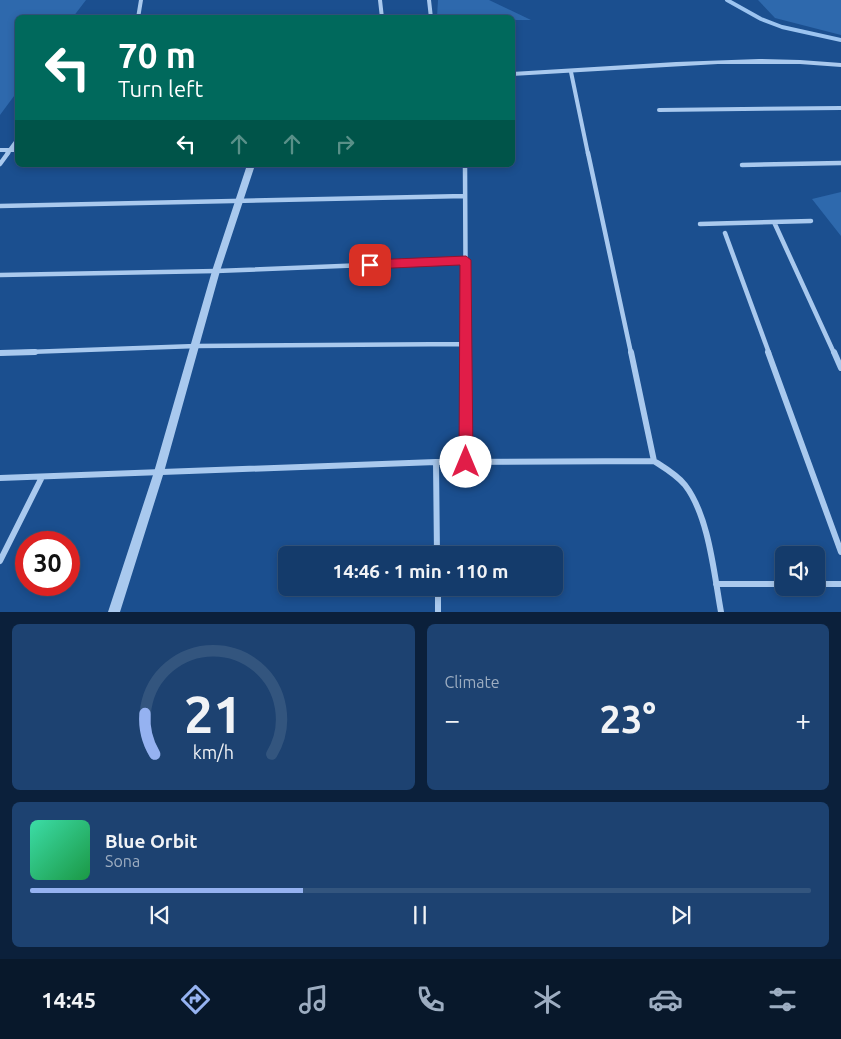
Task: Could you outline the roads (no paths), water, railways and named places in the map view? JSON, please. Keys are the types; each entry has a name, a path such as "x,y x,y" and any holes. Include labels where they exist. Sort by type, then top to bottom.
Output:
{"street":[{"path":"138,15 141,0"},
{"path":"380,0 382,15"},
{"path":"429,0 431,15"},
{"path":"515,74 571,72 728,60 813,62 841,65"},
{"path":"571,72 654,461"},
{"path":"659,110 841,108"},
{"path":"0,164 15,142"},
{"path":"0,150 15,150"},
{"path":"742,165 841,162"},
{"path":"114,612 159,472 216,271 250,167"},
{"path":"465,167 466,462"},
{"path":"0,206 465,196"},
{"path":"700,224 811,220"},
{"path":"774,222 841,368"},
{"path":"725,234 841,552"},
{"path":"0,274 216,271 466,260"},
{"path":"0,353 196,346 466,344"},
{"path":"0,478 436,462 654,461 672,472 686,485 698,505 721,612"},
{"path":"436,462 438,546"},
{"path":"0,561 42,476"},
{"path":"716,584 775,584"},
{"path":"825,584 841,584"},
{"path":"438,596 438,612"}],"waterway":[{"path":"727,0 761,19 782,27 841,40"}]}
